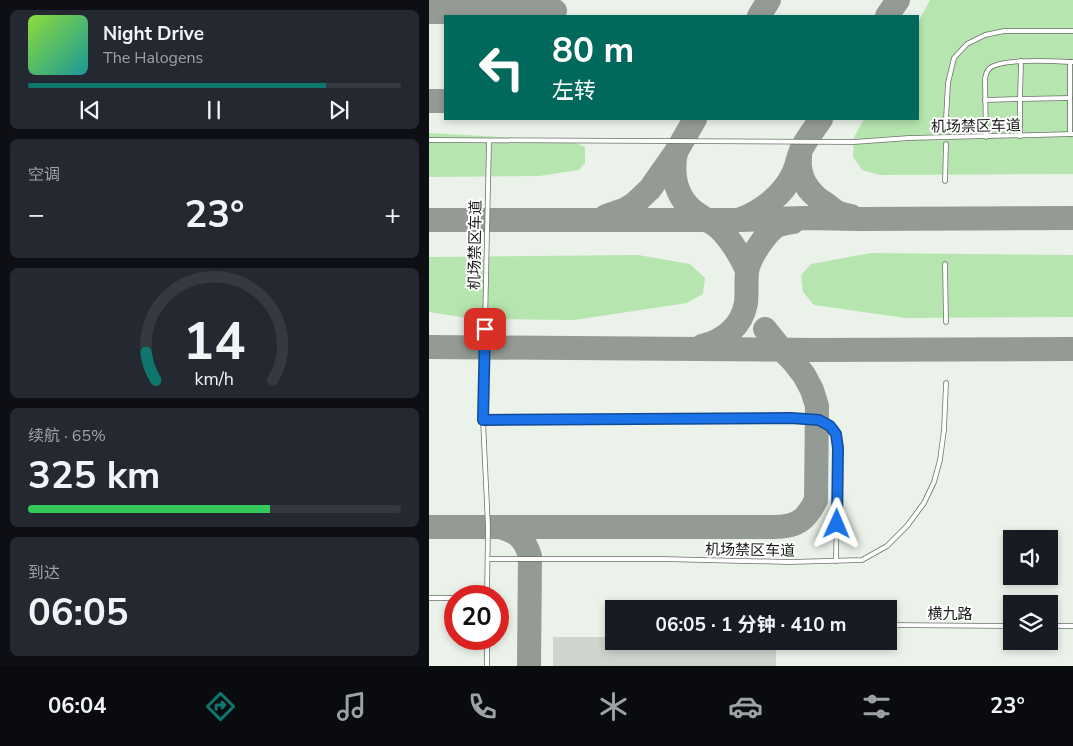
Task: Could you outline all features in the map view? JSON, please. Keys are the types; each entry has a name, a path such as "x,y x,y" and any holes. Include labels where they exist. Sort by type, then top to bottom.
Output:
{"lane":[{"name":"机场禁区车道","path":"946,119 948,83 954,58 967,44 985,35 1004,31 1073,31"},
{"path":"986,137 985,79 988,70 997,65 1042,60 1071,62 1071,134"},
{"path":"1020,136 1021,61"},
{"path":"985,100 1070,98"},
{"name":"机场禁区车道","path":"429,140 854,142 909,138 1071,134"},
{"name":"机场禁区车道","path":"487,585 488,527 483,420 489,141"},
{"name":"机场禁区车道","path":"945,181 946,144"},
{"path":"945,264 946,322"},
{"name":"机场禁区车道","path":"488,559 663,559 789,562 862,560 887,546 907,526 924,503 934,482 940,460 944,430 946,383"},
{"path":"483,420 771,418 819,420 830,426 836,434 838,448 836,561"},
{"path":"429,598 444,598"},
{"name":"横九路","path":"897,626 1003,626"},
{"path":"1058,626 1073,626"},
{"path":"487,650 487,666"}],"green space":[{"path":"930,0 1073,0 1073,174 880,175 862,170 853,157 854,137 863,120 919,120 919,20"},
{"path":"429,133 570,141 585,147 585,163 579,170 539,176 429,177"},
{"path":"871,253 1073,255 1073,317 906,318 814,305 803,292 801,275 811,264"},
{"path":"638,255 690,264 705,278 703,294 687,303 574,320 474,319 429,312 429,257"}],"building":[{"path":"553,637 605,637 605,650 776,650 776,666 553,666"}],"taxiway":[{"path":"760,15 769,0"},
{"path":"888,15 898,0"},
{"path":"429,12 555,11"},
{"path":"429,101 444,101"},
{"path":"606,216 626,209 650,189 676,152 694,120"},
{"path":"741,219 757,212 784,189 796,168 804,144 820,120"},
{"path":"676,152 674,168 676,183 681,197 691,209 717,226 735,248 747,270"},
{"path":"800,157 801,172 809,190 835,211 851,216"},
{"path":"429,220 1074,218"},
{"path":"702,346 725,336 741,319 746,303 748,266 754,254 775,227 793,222"},
{"path":"429,527 782,527 795,524 808,513 816,500 817,406 812,390 804,375 765,329"},
{"path":"429,347 814,350 1074,349"},
{"path":"499,527 511,531 523,540 530,556 529,666"}],"route":[{"path":"485,329 483,420 791,418 819,420 830,426 836,434 838,448 837,524"}]}
